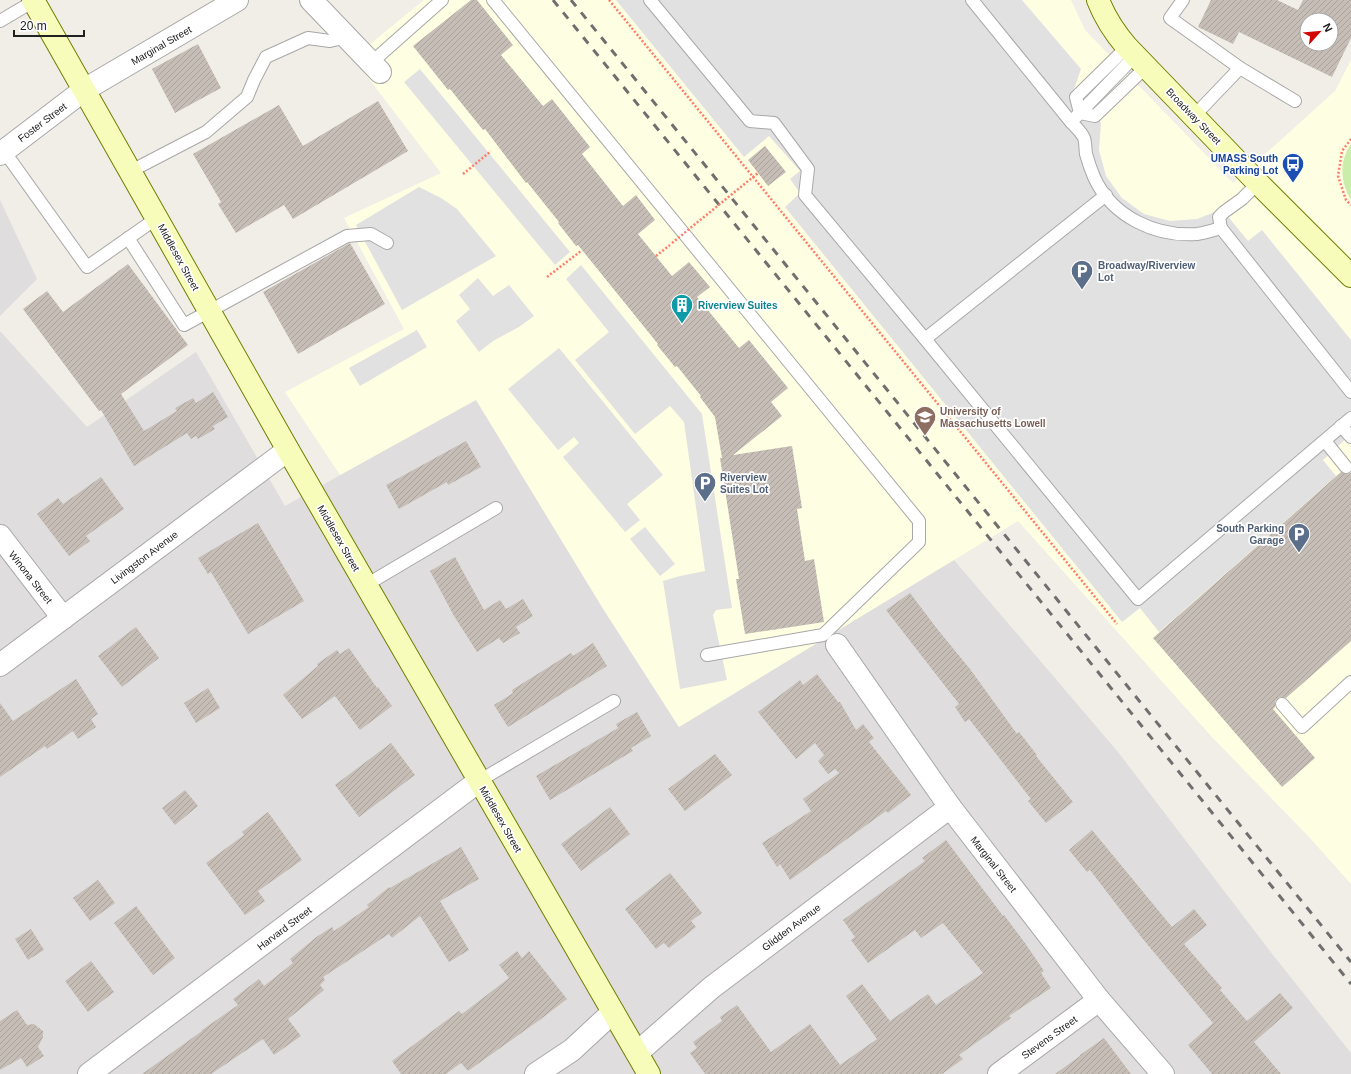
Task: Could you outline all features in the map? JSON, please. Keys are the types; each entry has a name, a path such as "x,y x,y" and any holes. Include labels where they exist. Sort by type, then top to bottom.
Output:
{"main road":[{"name":"Broadway Street","path":"1098,0 1104,15 1114,32 1136,57 1258,183 1351,276"},
{"name":"Middlesex Street","path":"34,1 288,450 649,1074"}],"street":[{"name":"Marginal Street","path":"84,90 237,0"},
{"path":"311,0 376,67"},
{"name":"Foster Street","path":"2,153 84,90"},
{"name":"Livingston Avenue","path":"0,665 288,450"},
{"name":"Winona Street","path":"0,536 63,618"},
{"name":"Marginal Street","path":"837,645 950,807 1099,1000 1163,1074"},
{"name":"Harvard Street","path":"89,1074 480,781"},
{"name":"Glidden Avenue","path":"637,1053 711,988 950,807"},
{"name":"Stevens Street","path":"999,1074 1099,1000"},
{"path":"536,1074 572,1050 613,1012"}],"lane":[{"path":"376,67 442,0"},
{"path":"493,0 919,520 919,542 823,636 707,655"},
{"path":"650,0 750,121 774,124 808,169 805,195 1138,599 1351,418"},
{"path":"972,0 1075,118 1084,137 1086,156 1095,178 1106,195 1119,209 1138,222 1152,229 1167,233 1198,234 1221,228"},
{"path":"1183,0 1170,18 1240,68 1295,101"},
{"path":"0,21 34,1"},
{"path":"130,171 206,132 247,97 266,57 308,38 330,41 347,37"},
{"path":"1075,118 1095,116 1136,57"},
{"path":"1075,118 1076,97 1136,57"},
{"path":"1194,116 1240,68"},
{"path":"2,153 87,267 157,218"},
{"path":"1258,183 1242,199 1219,217 1221,228 1351,392"},
{"path":"925,339 1106,195"},
{"path":"128,238 184,325 347,236 371,234 387,243"},
{"path":"1341,426 1351,437"},
{"path":"1325,441 1346,467"},
{"path":"366,585 496,508"},
{"path":"1282,704 1302,726 1351,682"},
{"path":"480,781 614,701"}],"path":[{"path":"609,0 1117,624"},
{"path":"1351,139 1342,151 1338,176 1346,200 1351,205"},
{"path":"463,174 491,151"},
{"path":"656,256 757,174 751,175"},
{"path":"547,277 581,251"}],"shaded area":[{"name":"University of Massachusetts Lowell","path":"424,0 1071,0 1085,30 1233,183 1335,91 1351,60 1351,884 1309,837 1211,736 1018,521 679,727 602,607 476,400 340,475 285,392 404,329 344,218 441,173 353,58"},
{"name":"Broadway/Riverview Lot","path":"616,0 1022,0 1081,69 1073,92 1101,123 1099,150 1106,176 1122,198 1144,214 1170,221 1197,219 1222,209 1248,241 1262,230 1351,340 1351,434 1323,460 1336,476 1159,632 1140,608 1122,622 785,207 800,193 790,179 800,171 769,136 744,157"},
{"path":"420,69 570,252 555,265 404,82"},
{"path":"419,187 441,198 457,209 496,256 402,310 356,225"},
{"path":"0,200 37,279 0,316"},
{"name":"Riverview Suites Lot","path":"581,265 702,414 732,608 716,610 713,615 727,680 680,689 663,581 705,571 684,422 670,406 635,434 575,360 609,332 566,279"},
{"path":"478,278 493,296 509,285 534,316 519,327 493,341 479,352 456,321 470,309 459,295"},
{"path":"417,330 427,347 360,386 349,368"},
{"path":"0,331 87,427 196,352 285,506 476,399 602,607 679,727 954,560 1118,752 1273,955 1351,1053 1351,1074 0,1074"},
{"path":"559,348 663,475 627,504 640,520 625,532 563,457 579,443 574,437 558,450 508,389"},
{"path":"645,527 675,564 660,576 630,539"}],"green space":[{"path":"1351,144 1351,200 1347,193 1342,172 1344,157"}],"building":[{"name":"Riverview Suites","path":"471,0 477,0 513,45 501,55 543,106 552,99 590,147 582,154 623,206 636,195 655,220 638,234 672,276 689,262 710,287 697,297 739,348 749,340 788,388 771,402 782,416 733,455 792,446 802,508 797,509 805,561 814,559 824,622 745,634 736,579 739,579 715,417 700,397 701,396 677,366 675,367 657,345 658,344 578,245 576,246 558,223 559,222 527,182 526,183 485,129 483,130 450,89 448,90 413,46"},
{"path":"1211,0 1277,0 1298,10 1303,0 1351,0 1351,38 1332,77 1239,32 1233,44 1198,27"},
{"path":"198,44 221,88 175,113 152,69"},
{"path":"378,101 408,151 293,219 284,205 236,233 218,204 221,202 193,154 279,105 303,146"},
{"path":"765,146 786,172 768,186 748,160"},
{"path":"350,243 385,304 298,354 263,292"},
{"path":"128,264 188,345 121,394 144,431 177,411 175,408 193,398 196,403 213,392 228,417 213,426 215,429 198,439 196,436 191,439 187,433 134,466 101,410 99,411 23,309 47,291 63,312"},
{"path":"466,441 481,467 448,485 447,482 399,509 386,485"},
{"name":"South Parking Garage","path":"1341,472 1347,474 1351,473 1351,641 1286,698 1280,697 1275,701 1275,707 1273,709 1315,758 1282,787 1153,638"},
{"path":"101,477 124,509 86,536 90,541 69,556 37,514 58,498 63,504"},
{"path":"258,523 304,601 248,634 211,572 208,574 198,558"},
{"path":"455,557 484,610 500,600 506,609 523,599 533,616 516,627 520,633 503,643 499,638 477,652 454,616 430,571"},
{"path":"910,593 970,669 1017,734 1019,732 1073,802 1046,823 1028,801 1031,799 969,719 965,722 955,707 959,704 886,610"},
{"path":"136,627 159,658 122,687 98,656"},
{"path":"593,643 607,666 508,727 494,705 513,693 512,690 571,653 573,656"},
{"path":"349,648 377,688 378,687 392,706 360,730 335,696 302,719 283,695 318,666 317,664 337,650 340,654"},
{"path":"817,674 838,702 840,702 856,730 863,724 874,738 869,742 911,795 888,813 886,811 790,880 780,864 777,867 762,843 811,811 803,799 839,773 835,769 828,774 818,761 824,755 815,743 796,759 758,712 800,680 803,685"},
{"path":"76,679 98,714 91,719 96,727 78,739 73,731 47,749 45,746 0,777 0,703 13,721"},
{"path":"208,688 220,708 196,723 184,703"},
{"path":"637,712 651,736 631,748 633,751 550,800 536,776 618,728 616,724"},
{"path":"391,743 415,775 359,817 335,785"},
{"path":"715,754 732,775 685,811 668,789"},
{"path":"185,790 198,806 175,825 162,808"},
{"path":"610,807 630,834 581,871 561,844"},
{"path":"268,812 302,860 258,891 265,901 245,915 206,863 244,835 242,832"},
{"path":"1092,830 1172,927 1194,909 1207,925 1184,944 1222,988 1220,990 1247,1021 1280,993 1293,1008 1254,1042 1281,1074 1212,1074 1188,1045 1213,1023 1142,938 1090,870 1087,872 1069,850"},
{"path":"946,840 1025,943 1044,971 1041,973 1051,988 1009,1016 1011,1018 959,1055 963,1059 942,1074 705,1074 690,1053 697,1048 693,1042 722,1021 720,1017 737,1005 771,1052 810,1024 840,1065 877,1039 846,996 862,984 890,1021 928,994 936,1005 983,973 943,923 921,938 915,930 868,963 851,940 855,937 843,920 925,861 922,858"},
{"path":"461,847 479,879 440,901 469,950 449,962 420,916 392,938 389,934 323,977 325,980 320,985 324,990 288,1019 301,1036 274,1055 263,1039 211,1074 142,1074 238,1005 233,999 259,979 264,986 293,963 290,959 315,938 332,927 334,931 369,907 367,905 389,887 390,888"},
{"path":"670,873 702,913 691,921 696,927 669,948 664,943 656,949 625,909"},
{"path":"98,880 115,903 90,921 73,898"},
{"path":"136,906 175,958 153,975 114,923"},
{"path":"31,929 44,950 28,960 15,939"},
{"path":"517,951 522,958 529,951 567,999 468,1071 461,1063 446,1074 401,1074 392,1061 459,1011 462,1014 509,978 499,965"},
{"path":"91,961 114,992 88,1012 65,981"},
{"path":"17,1010 27,1025 34,1024 43,1031 43,1037 38,1047 44,1056 27,1067 21,1058 0,1070 0,1021"},
{"path":"1104,1038 1131,1074 1055,1074 1080,1055"}],"railway":[{"path":"553,0 1351,984"},
{"path":"571,0 1351,962"}],"place":[{"name":"UMASS South Parking Lot","path":"1293,184"},
{"name":"Broadway/Riverview Lot","path":"1082,290"},
{"name":"Riverview Suites","path":"682,324"},
{"name":"University of Massachusetts Lowell","path":"925,436"},
{"name":"Riverview Suites Lot","path":"705,502"},
{"name":"South Parking Garage","path":"1299,554"}]}
